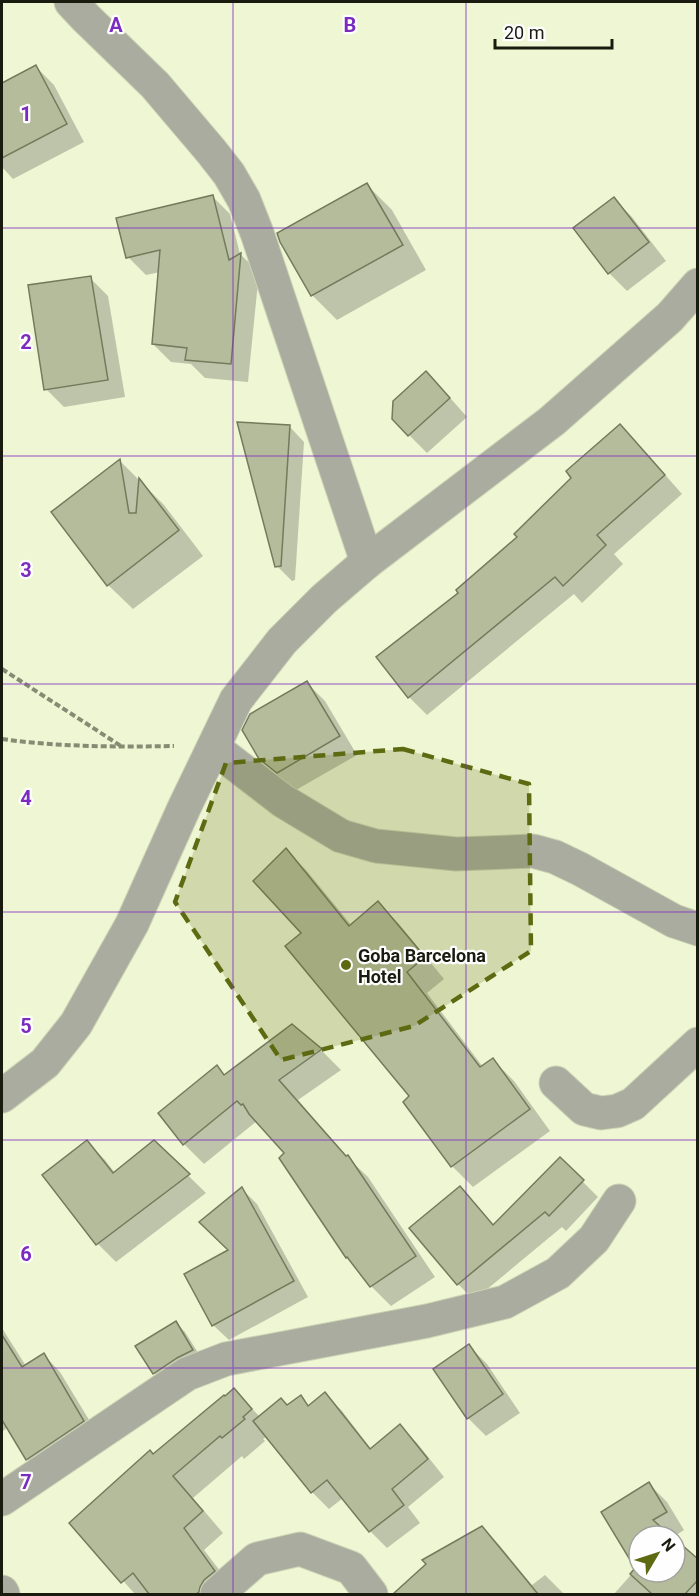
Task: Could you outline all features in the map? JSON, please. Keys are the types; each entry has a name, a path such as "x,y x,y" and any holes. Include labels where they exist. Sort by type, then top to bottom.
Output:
{"street":[{"path":"71,2 155,85 223,166 244,200 257,232 367,562"},
{"path":"2,1096 45,1063 76,1024 132,924 236,700 282,641 324,599 367,562 552,421 670,317 698,285"},
{"path":"214,748 283,801 341,836 376,846 456,854 533,851 555,857 580,868 675,921 698,929"},
{"path":"556,1083 584,1109 601,1113 617,1111 633,1104 698,1044"},
{"path":"2,1499 187,1374 226,1359 427,1321 505,1302 558,1273 594,1239 619,1201"},
{"path":"217,1594 257,1559 300,1549 351,1568 371,1594"}],"path":[{"path":"2,669 122,747"},
{"path":"2,739 29,743 122,747 187,745 214,748"}],"highlighted area":[{"path":"403,749 529,784 531,951 414,1026 281,1060 175,902 226,763"}],"building":[{"path":"36,65 67,124 2,158 2,83"},
{"path":"367,183 403,245 311,296 277,233"},
{"path":"213,195 229,260 241,253 231,364 185,360 187,348 152,344 160,250 126,258 116,218"},
{"path":"614,197 649,242 608,274 573,228"},
{"path":"91,276 108,380 44,390 28,285"},
{"path":"426,371 450,398 408,436 392,419 393,401"},
{"path":"237,422 290,425 281,566 275,567"},
{"path":"620,424 665,475 597,535 606,545 563,586 555,577 408,698 376,657 458,593 456,590 517,537 514,534 571,478 566,471"},
{"path":"120,459 129,513 136,513 139,478 179,530 107,586 51,512"},
{"path":"307,681 340,736 277,773 259,759 242,730 250,714"},
{"path":"286,848 349,926 378,901 425,957 407,972 480,1067 493,1058 530,1109 451,1167 403,1102 409,1096 285,946 301,933 253,881"},
{"path":"292,1024 322,1049 279,1080 346,1156 348,1155 416,1256 370,1287 346,1258 279,1158 284,1153 249,1114 243,1104 237,1101 183,1145 158,1113 217,1065 224,1075"},
{"path":"87,1140 113,1173 154,1140 190,1174 96,1245 42,1175"},
{"path":"560,1157 584,1180 549,1216 545,1212 457,1285 409,1228 460,1186 493,1225"},
{"path":"242,1187 294,1281 212,1326 184,1274 228,1250 199,1222"},
{"path":"176,1321 193,1350 153,1374 135,1346"},
{"path":"2,1335 22,1367 44,1353 84,1421 26,1460 2,1420"},
{"path":"469,1344 503,1394 467,1419 433,1369"},
{"path":"234,1388 252,1409 243,1417 245,1419 222,1438 220,1436 173,1476 203,1511 184,1528 215,1571 204,1580 196,1594 149,1594 133,1573 121,1583 69,1523 150,1450 153,1454"},
{"path":"325,1392 370,1449 400,1424 428,1459 392,1489 404,1505 369,1532 327,1480 311,1493 253,1421 281,1398 287,1405 301,1395 308,1406"},
{"path":"649,1482 667,1512 653,1520 658,1524 627,1524 627,1555 601,1512"},
{"path":"482,1526 538,1594 393,1594 426,1564 422,1560"},
{"path":"687,1549 698,1559 698,1580 685,1594 652,1594 641,1584 687,1584"}],"place":[{"name":"Goba Barcelona Hotel","path":"346,965"}]}
